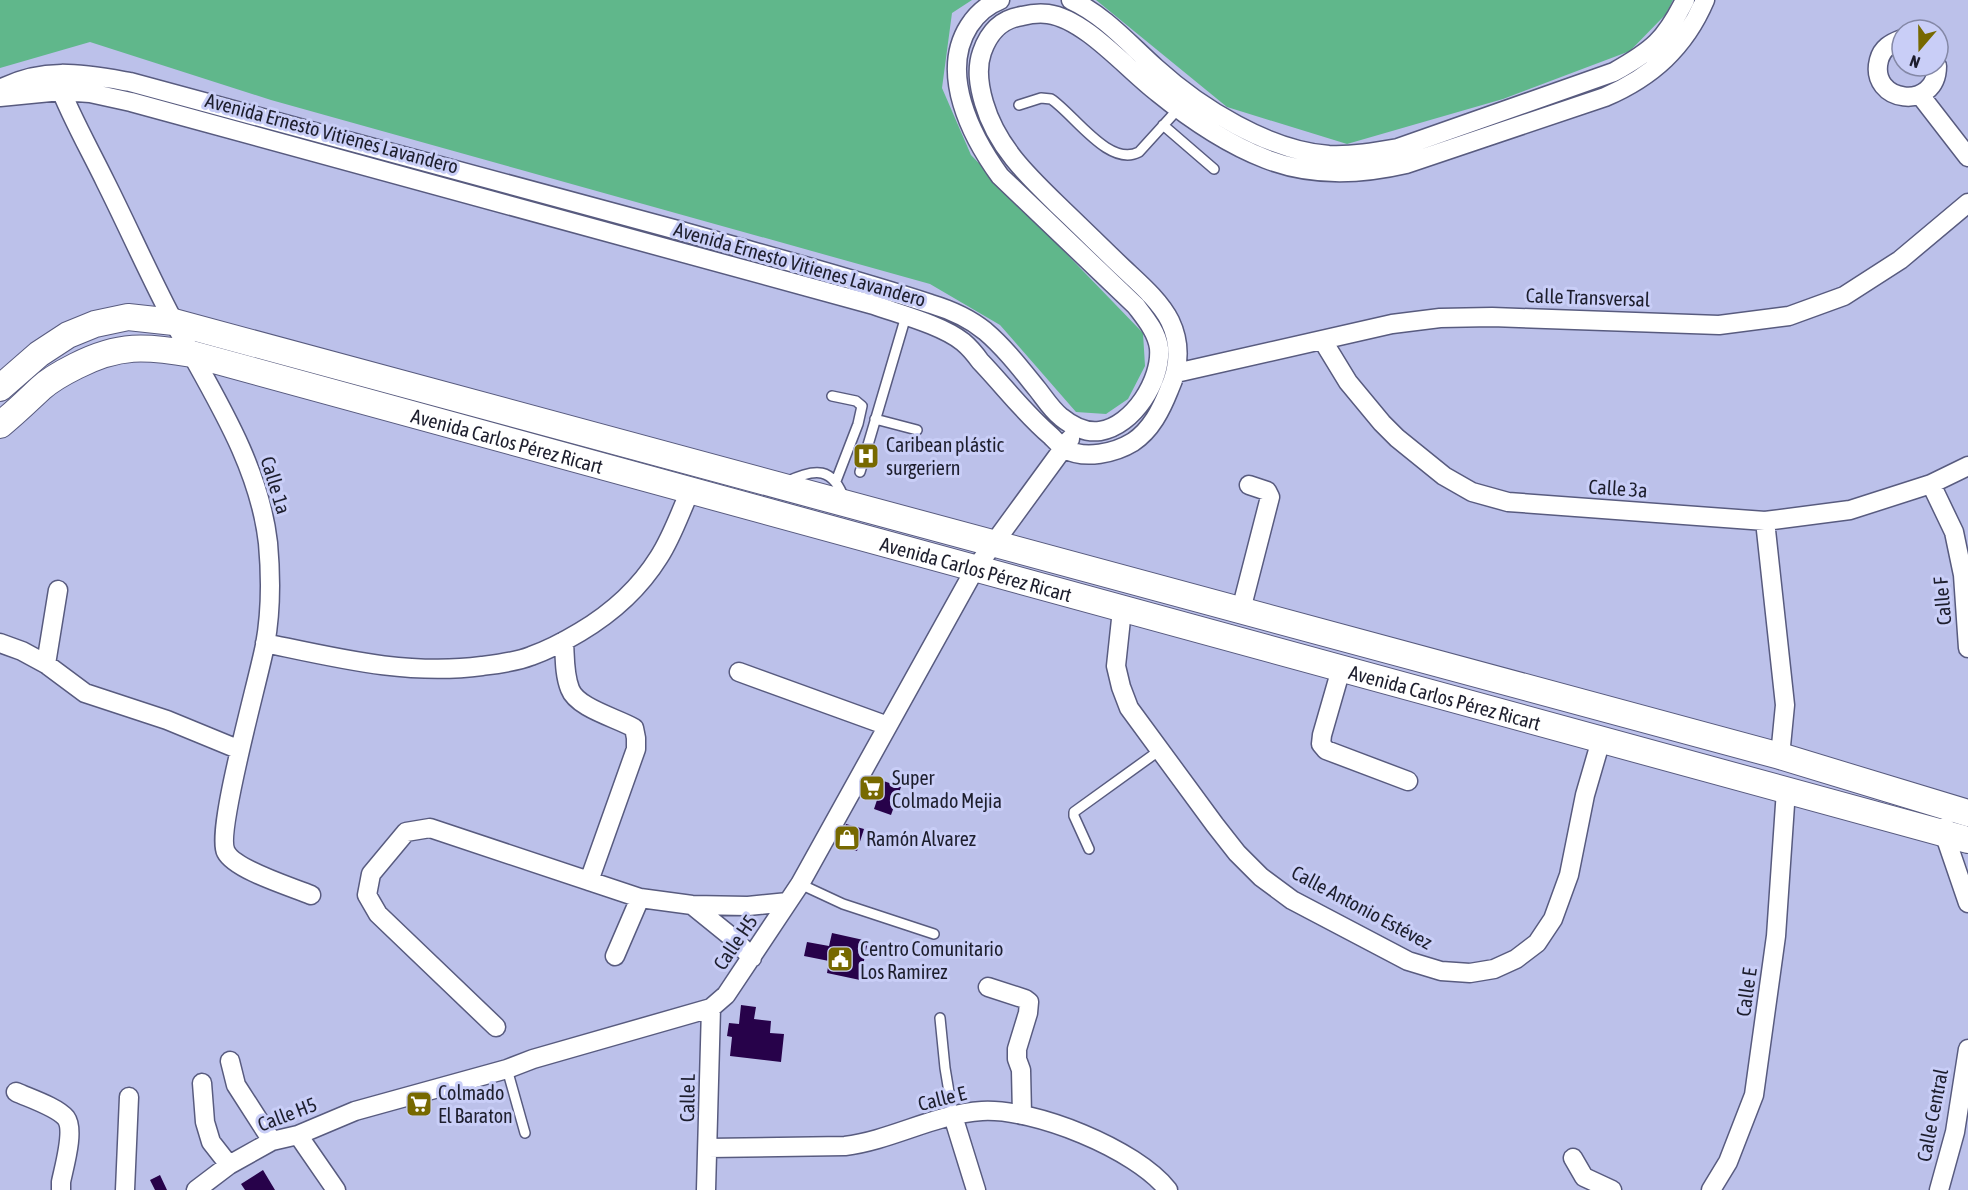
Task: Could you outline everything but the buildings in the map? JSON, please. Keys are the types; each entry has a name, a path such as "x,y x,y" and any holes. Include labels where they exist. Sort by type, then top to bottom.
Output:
{"main road":[{"name":"Avenida Carlos Pérez Ricart","path":"0,388 39,354 68,335 95,324 128,317 174,322 778,485 841,492 995,543 1780,756 1959,810"},
{"name":"Avenida Carlos Pérez Ricart","path":"0,425 21,409 42,387 61,374 115,350 164,349 192,354 1968,840"}],"street":[{"path":"1000,0 976,15 965,33 958,54 957,76 961,98 979,141 987,158 1000,176 1136,306 1152,328 1159,348 1156,372 1147,394 1135,410 1116,425 1100,431 1076,427"},
{"path":"1071,0 1085,6 1103,19 1162,73 1224,117 1275,143 1303,151 1329,154 1376,152 1398,148 1614,72 1643,56 1660,40 1675,21 1685,0"},
{"name":"Avenida Ernesto Vitienes Lavandero","path":"0,97 61,91 90,93 131,102 818,289 906,316 950,334 963,342 1034,422 1065,448 1076,453 1093,455 1127,445 1140,437 1154,422 1176,373 1178,355 1170,322 1161,308 1143,287 1036,184 998,138 980,91 978,69 989,36 999,24 1012,17 1048,14 1075,24 1179,108 1239,147 1264,159 1313,172 1359,172 1385,169 1434,155 1624,89 1654,70 1674,51 1691,28 1705,0"},
{"path":"1890,46 1880,56 1878,66 1883,85 1891,92 1900,97 1910,98 1920,95 1928,90 1935,78"},
{"path":"1614,72 1624,89"},
{"name":"Avenida Ernesto Vitienes Lavandero","path":"0,89 18,80 54,73 83,74 130,82 824,270 948,309 969,320 987,333 1010,357 1058,416 1076,427"},
{"name":"Calle 1a","path":"54,73 174,322 243,454 261,505 268,543 270,593 265,643 240,750 223,840 226,853 241,867 311,895"},
{"path":"1920,95 1968,157"},
{"name":"Calle Transversal","path":"1176,373 1392,324 1440,318 1492,316 1719,325 1789,316 1844,296 1900,260 1968,203"},
{"path":"1152,328 1170,322"},
{"name":"Calle 3a","path":"1323,341 1348,382 1397,438 1444,476 1472,492 1508,502 1765,521 1850,510 1931,484 1968,466"},
{"name":"Calle H5","path":"196,1190 229,1165 272,1141 298,1135 355,1111 507,1069 533,1059 711,1008 726,995 801,884 975,569 1065,448 1076,427"},
{"name":"Calle F","path":"1931,484 1954,532 1963,575 1968,648"},
{"path":"1241,610 1270,497 1267,491 1249,485"},
{"path":"265,643 346,660 431,670 496,665 530,657 564,641 604,617 629,595 659,557 690,491"},
{"path":"1765,521 1785,705 1780,756"},
{"path":"45,664 58,590"},
{"name":"Calle Antonio Estévez","path":"1122,610 1116,666 1129,708 1237,853 1261,877 1292,900 1408,961 1441,971 1470,973 1494,969 1516,959 1537,943 1553,919 1569,875 1585,795 1601,740"},
{"path":"564,641 570,690 576,698 589,707 634,728 636,738 636,749 589,881"},
{"path":"0,643 22,651 45,664 85,693 167,720 240,750"},
{"path":"1341,669 1321,744 1326,750 1408,781"},
{"path":"739,672 888,726"},
{"name":"Calle E","path":"1711,1190 1728,1162 1754,1095 1776,936 1786,790"},
{"path":"1959,810 1944,832 1968,903"},
{"path":"496,1027 378,914 367,895 371,874 406,832 430,828 640,898 692,905 748,906 788,902"},
{"path":"615,956 640,898"},
{"path":"692,905 734,939 752,958"},
{"path":"988,987 1029,1002 1017,1050 1021,1070 1022,1115"},
{"name":"Calle L","path":"706,1190 711,1008"},
{"name":"Calle Central","path":"1939,1190 1961,1133 1968,1049"},
{"path":"230,1061 236,1084 272,1141"},
{"path":"202,1083 205,1122 211,1142 229,1165"},
{"path":"16,1092 57,1111 66,1118 70,1130 61,1182 62,1190"},
{"path":"125,1190 129,1097"},
{"name":"Calle E","path":"708,1148 845,1146 864,1143 953,1116 984,1111 1022,1115 1069,1129 1123,1153 1151,1172 1168,1190"},
{"path":"953,1116 976,1190"},
{"path":"298,1135 336,1190"},
{"path":"1573,1158 1584,1177 1612,1190"}],"lane":[{"path":"1019,105 1041,98 1051,99 1099,142 1120,155 1133,155 1139,152 1179,108"},
{"path":"1163,125 1214,169"},
{"path":"860,472 906,316"},
{"path":"832,396 856,401 862,406 841,492"},
{"path":"875,419 917,430"},
{"path":"1089,849 1074,812 1160,750"},
{"path":"801,884 843,904 934,934"},
{"path":"940,1018 953,1116"},
{"path":"507,1069 525,1133"}],"green space":[{"path":"0,0 972,0 952,13 942,88 971,155 1143,333 1145,366 1128,399 1106,414 1076,412 1000,325 930,284 271,100 90,42 0,68"},
{"path":"1096,0 1673,0 1666,14 1630,51 1503,99 1347,144 1227,107"}],"place":[{"name":"Caribean plástic surgeriern","path":"866,456"},
{"name":"Super Colmado Mejia","path":"872,788"},
{"name":"Ramón Alvarez","path":"847,838"},
{"name":"Centro Comunitario Los Ramirez","path":"840,959"},
{"name":"Colmado El Baraton","path":"419,1104"}]}
